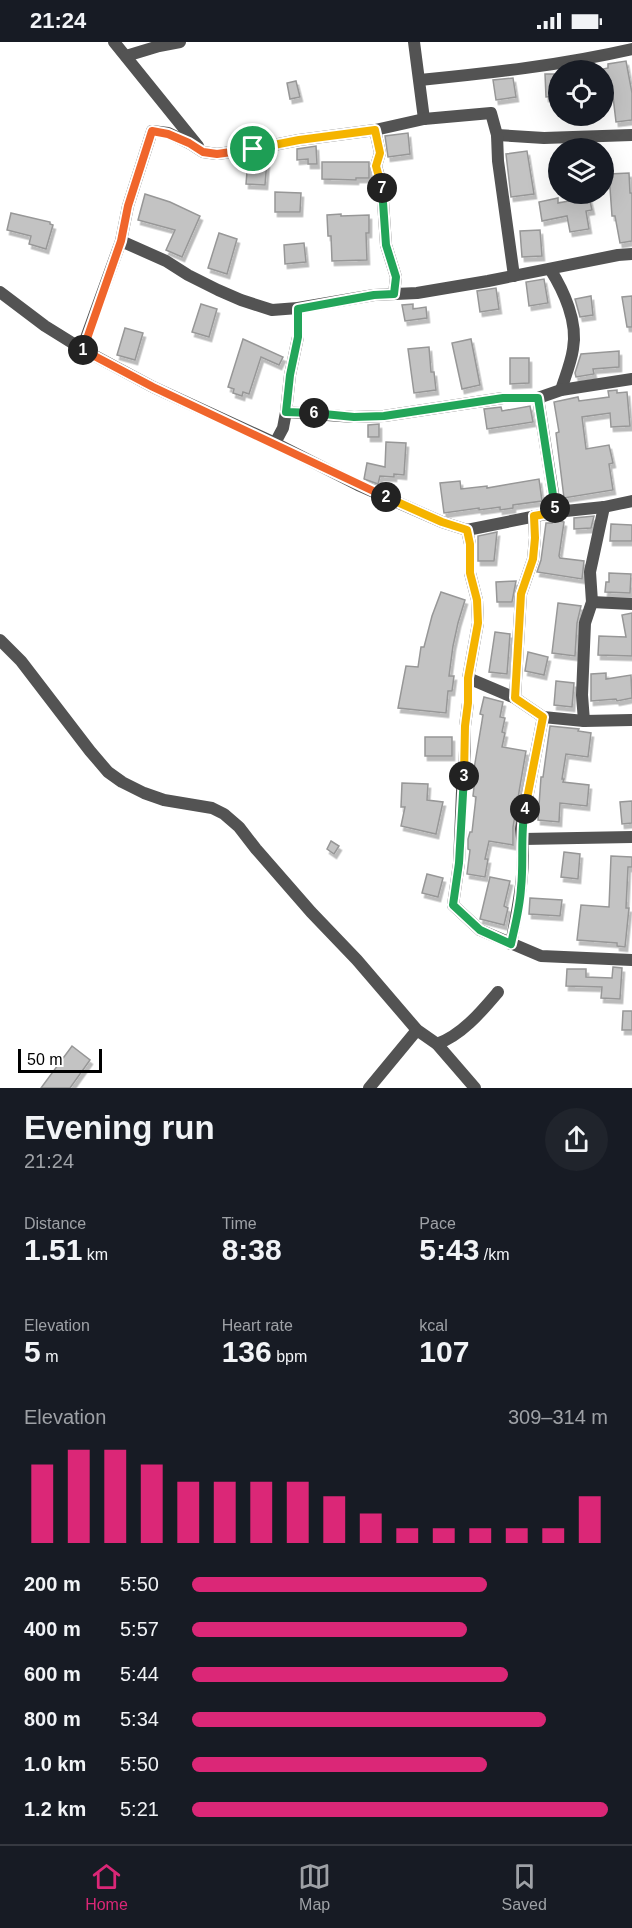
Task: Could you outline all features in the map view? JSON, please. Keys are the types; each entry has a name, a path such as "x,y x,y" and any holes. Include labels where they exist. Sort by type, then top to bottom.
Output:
{"street":[{"path":"114,42 203,152"},
{"path":"126,56 180,42"},
{"path":"414,42 424,119"},
{"path":"420,80 498,73 599,57 632,49"},
{"path":"82,349 121,241 128,206 152,131 168,134 203,152 217,154 375,130 424,119 491,113 497,135 498,161 514,276"},
{"path":"375,130 380,153 376,166 382,187 386,245 396,277 394,294"},
{"path":"497,135 544,138 632,135"},
{"path":"121,241 166,261 188,275 241,300 272,310 298,309 374,295 417,293 632,254"},
{"path":"550,269 561,287 569,309 572,330 573,348 561,390"},
{"path":"0,292 45,326 82,349 153,387 442,522 467,530 556,512 604,507 632,501"},
{"path":"274,443 283,428 286,412 290,375 298,337 298,309"},
{"path":"286,412 354,417 384,416 503,398 538,398 561,390 632,379"},
{"path":"538,398 556,512"},
{"path":"584,721 582,696 585,623 592,602 590,572 604,507"},
{"path":"515,698 521,594 533,559 534,516"},
{"path":"467,530 470,544 470,573 477,600 478,623 468,678 459,863 453,905 480,930 541,956 632,960"},
{"path":"592,602 632,604"},
{"path":"0,640 21,661 108,772 129,786 164,800 212,808 224,814 239,827 311,912 357,960 417,1030 437,1044 475,1088"},
{"path":"468,678 515,698 543,717 584,721 632,720"},
{"path":"511,944 521,891 522,829 543,717"},
{"path":"523,839 632,837"},
{"path":"437,1044 450,1039 498,992"},
{"path":"369,1088 417,1030"}],"building":[{"path":"626,61 632,93 632,120 616,122 614,63"},
{"path":"545,74 548,74 548,97 546,97"},
{"path":"513,78 516,97 496,100 493,80"},
{"path":"296,81 300,97 290,99 287,83"},
{"path":"408,133 410,154 388,157 385,136"},
{"path":"316,146 317,164 308,164 308,159 297,160 297,149"},
{"path":"527,151 534,194 511,197 506,154"},
{"path":"248,159 267,160 265,185 246,184"},
{"path":"322,162 369,162 369,178 322,179"},
{"path":"629,173 630,193 632,193 632,241 620,243 615,216 612,216 614,174"},
{"path":"275,192 301,193 300,212 275,212"},
{"path":"145,194 170,202 200,216 182,257 166,250 175,230 138,220"},
{"path":"548,200 548,204 591,204 592,210 586,211 589,229 570,232 567,216 542,221 539,202"},
{"path":"11,213 50,222 53,225 46,249 29,244 31,236 7,230"},
{"path":"341,214 341,216 369,215 369,233 366,233 367,260 332,261 327,215"},
{"path":"540,230 542,256 522,257 520,231"},
{"path":"219,233 237,239 227,274 208,268"},
{"path":"304,243 306,262 285,264 284,245"},
{"path":"544,279 548,303 529,306 526,282"},
{"path":"496,288 499,309 480,312 477,291"},
{"path":"591,296 593,315 580,317 575,299"},
{"path":"632,296 632,327 627,327 622,297"},
{"path":"201,304 217,309 209,337 192,332"},
{"path":"413,304 413,309 426,307 427,318 405,321 402,305"},
{"path":"125,328 143,333 135,360 117,355"},
{"path":"243,339 283,357 279,365 261,357 249,394 243,392 242,396 233,393 234,389 228,387"},
{"path":"471,339 480,385 462,389 452,343"},
{"path":"429,347 431,372 434,372 436,390 414,393 408,349"},
{"path":"619,351 619,367 593,369 594,374 576,377 575,373 581,354"},
{"path":"510,358 529,358 529,383 510,384"},
{"path":"617,390 617,393 627,392 630,426 611,427 610,413 582,417 586,449 609,445 613,463 609,464 613,490 564,498 556,433 559,432 554,402 578,397 579,401 609,397 608,391"},
{"path":"530,406 533,422 487,429 484,409 501,407 502,411"},
{"path":"379,424 379,437 368,437 368,425"},
{"path":"386,442 406,443 404,475 380,476 378,484 364,479 367,463 385,467"},
{"path":"539,479 542,501 513,505 513,508 500,510 500,507 479,510 479,508 444,513 440,483 460,481 461,489 487,486 487,488"},
{"path":"594,516 591,528 574,529 574,518"},
{"path":"556,520 564,522 559,556 584,561 582,579 537,572 546,523"},
{"path":"611,524 632,525 632,541 610,541"},
{"path":"497,532 494,561 478,561 478,536"},
{"path":"609,573 631,574 630,593 605,592 606,582 609,582"},
{"path":"516,581 512,602 497,602 496,582"},
{"path":"441,592 465,600 453,646 449,676 454,676 452,691 448,691 446,713 398,708 406,666 418,667 421,647 424,647"},
{"path":"558,603 581,606 577,623 575,656 552,653"},
{"path":"632,613 632,656 598,655 599,636 626,637 622,615"},
{"path":"495,632 510,634 507,674 489,672"},
{"path":"528,652 548,657 544,675 525,671"},
{"path":"606,673 606,679 631,675 632,698 617,701 616,699 591,701 591,674"},
{"path":"556,681 574,683 572,707 554,705"},
{"path":"484,697 503,702 500,717 505,718 502,732 505,733 502,747 526,751 513,827 513,845 489,841 485,859 488,859 485,877 467,874 470,850 468,839 472,832 476,797 473,796 476,769 474,769"},
{"path":"550,726 579,729 578,731 591,733 588,757 566,754 562,779 564,779 563,782 589,785 587,806 560,803 559,822 538,820 541,777 543,777"},
{"path":"425,737 452,737 452,756 425,756"},
{"path":"402,783 428,784 427,800 443,802 436,834 401,826 405,807 401,807"},
{"path":"632,801 632,823 622,824 620,802"},
{"path":"331,841 339,846 334,854 327,849"},
{"path":"564,852 580,854 578,879 561,877"},
{"path":"611,856 632,857 632,867 628,867 626,908 629,908 625,947 617,946 617,943 577,940 581,905 609,907"},
{"path":"427,874 443,878 438,897 422,893"},
{"path":"490,877 510,881 504,906 508,908 504,925 480,919"},
{"path":"530,898 562,900 560,916 529,914"},
{"path":"613,967 622,968 620,999 601,998 602,987 566,986 567,969 586,969 586,977 612,978"},
{"path":"623,1011 632,1011 632,1030 622,1030"},
{"path":"72,1046 90,1060 70,1088 41,1088"}],"route":[{"path":"375,130 380,153 376,166 382,187 386,245 396,277 394,294 374,295 298,309 298,337 290,375 286,412 354,417 384,416 503,398 538,398 556,512 534,516 533,559 521,594 515,698 543,717 522,829 521,891 511,944 480,930 453,905 459,863 468,678 478,623 477,600 470,573 470,544 467,530 442,522 358,485 153,387 82,349 121,241 128,206 152,131 168,134 203,152 217,154 253,149 299,140 375,130"}]}
